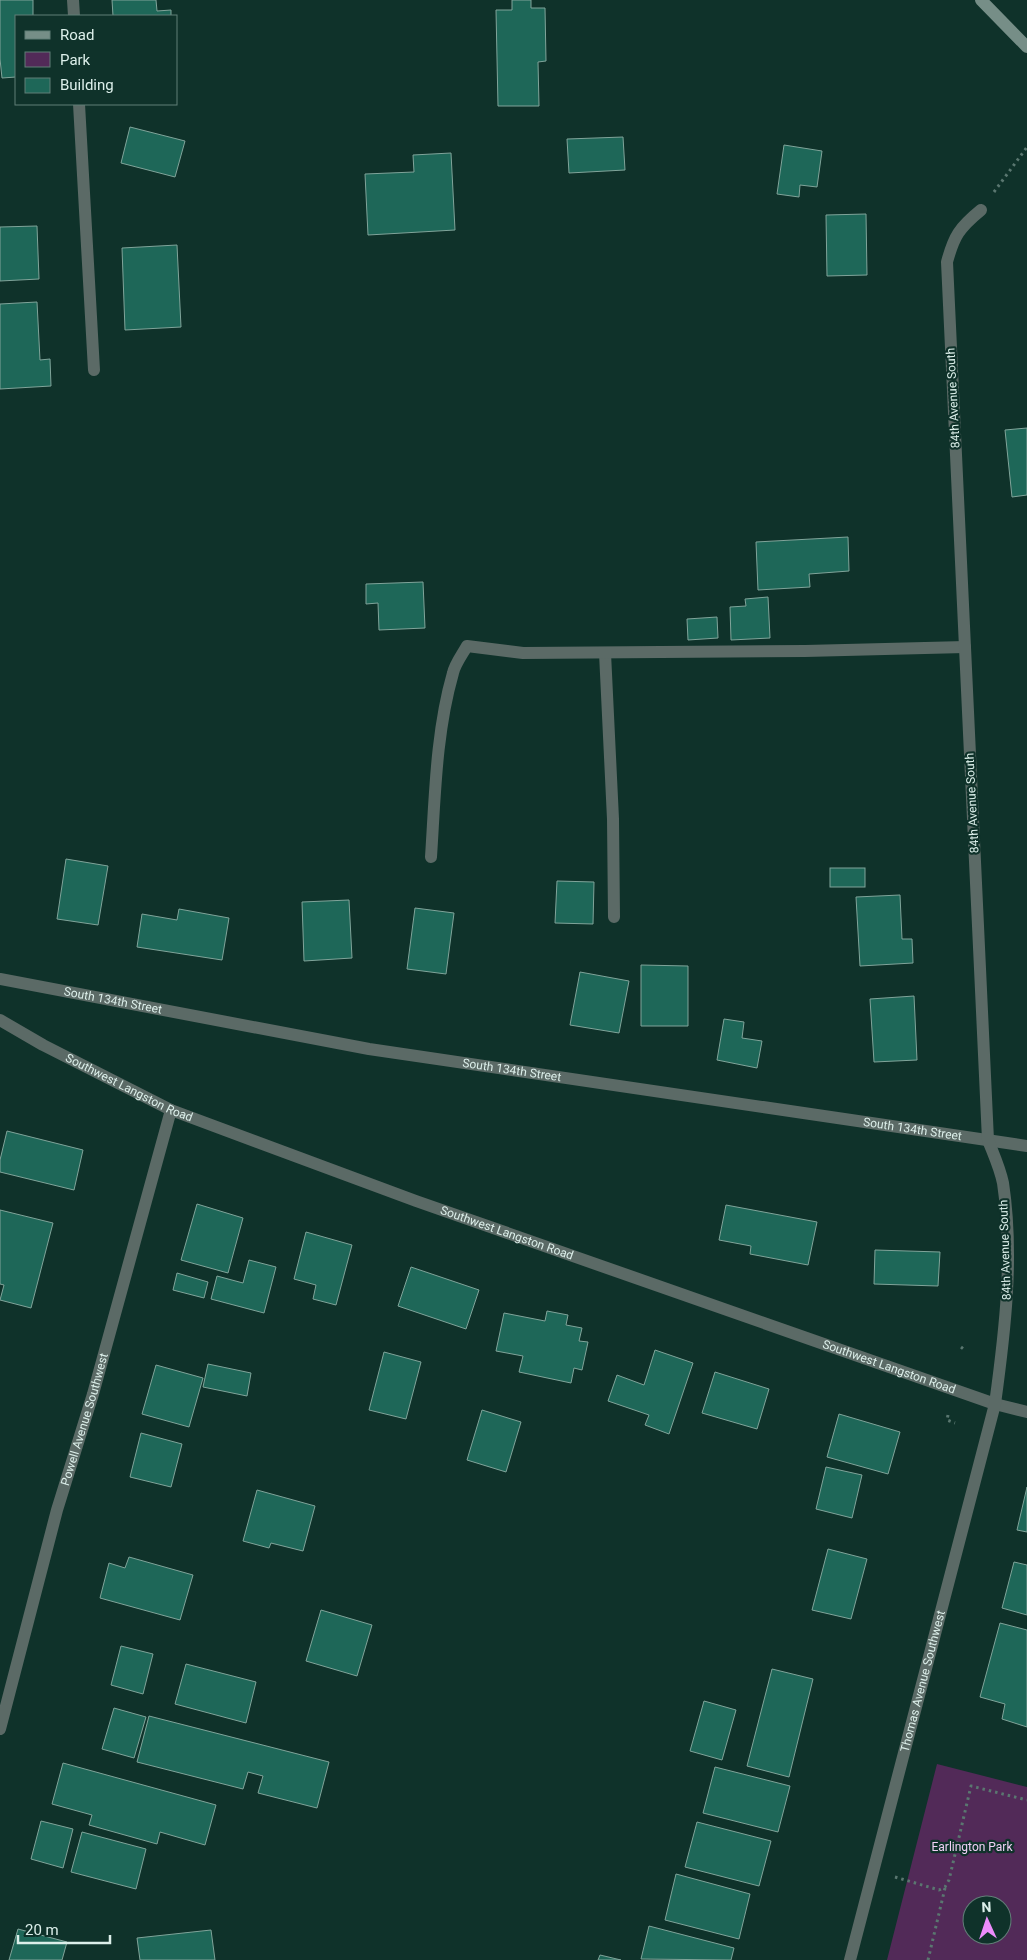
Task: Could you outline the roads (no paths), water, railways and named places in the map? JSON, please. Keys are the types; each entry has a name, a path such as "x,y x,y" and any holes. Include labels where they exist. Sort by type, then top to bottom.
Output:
{"main road":[{"path":"981,0 1027,47"}],"street":[{"path":"73,0 74,15"},
{"path":"79,105 94,370"},
{"name":"84th Avenue South","path":"980,210 965,223 953,240 947,262 988,1140 1003,1181 1007,1232 1007,1318 995,1404"},
{"path":"431,857 434,799 443,724 453,672 467,646 523,653 806,651 965,647"},
{"path":"605,653 613,819 614,917"},
{"name":"South 134th Street","path":"0,979 370,1048 1027,1146"},
{"name":"Southwest Langston Road","path":"0,1020 43,1045 171,1110 416,1201 995,1404 1027,1412"},
{"name":"Powell Avenue Southwest","path":"0,1730 57,1510 94,1394 171,1110"},
{"name":"Thomas Avenue Southwest","path":"850,1960 995,1404"}],"park label":[{"name":"Earlington Park","path":"972,1847"}]}
